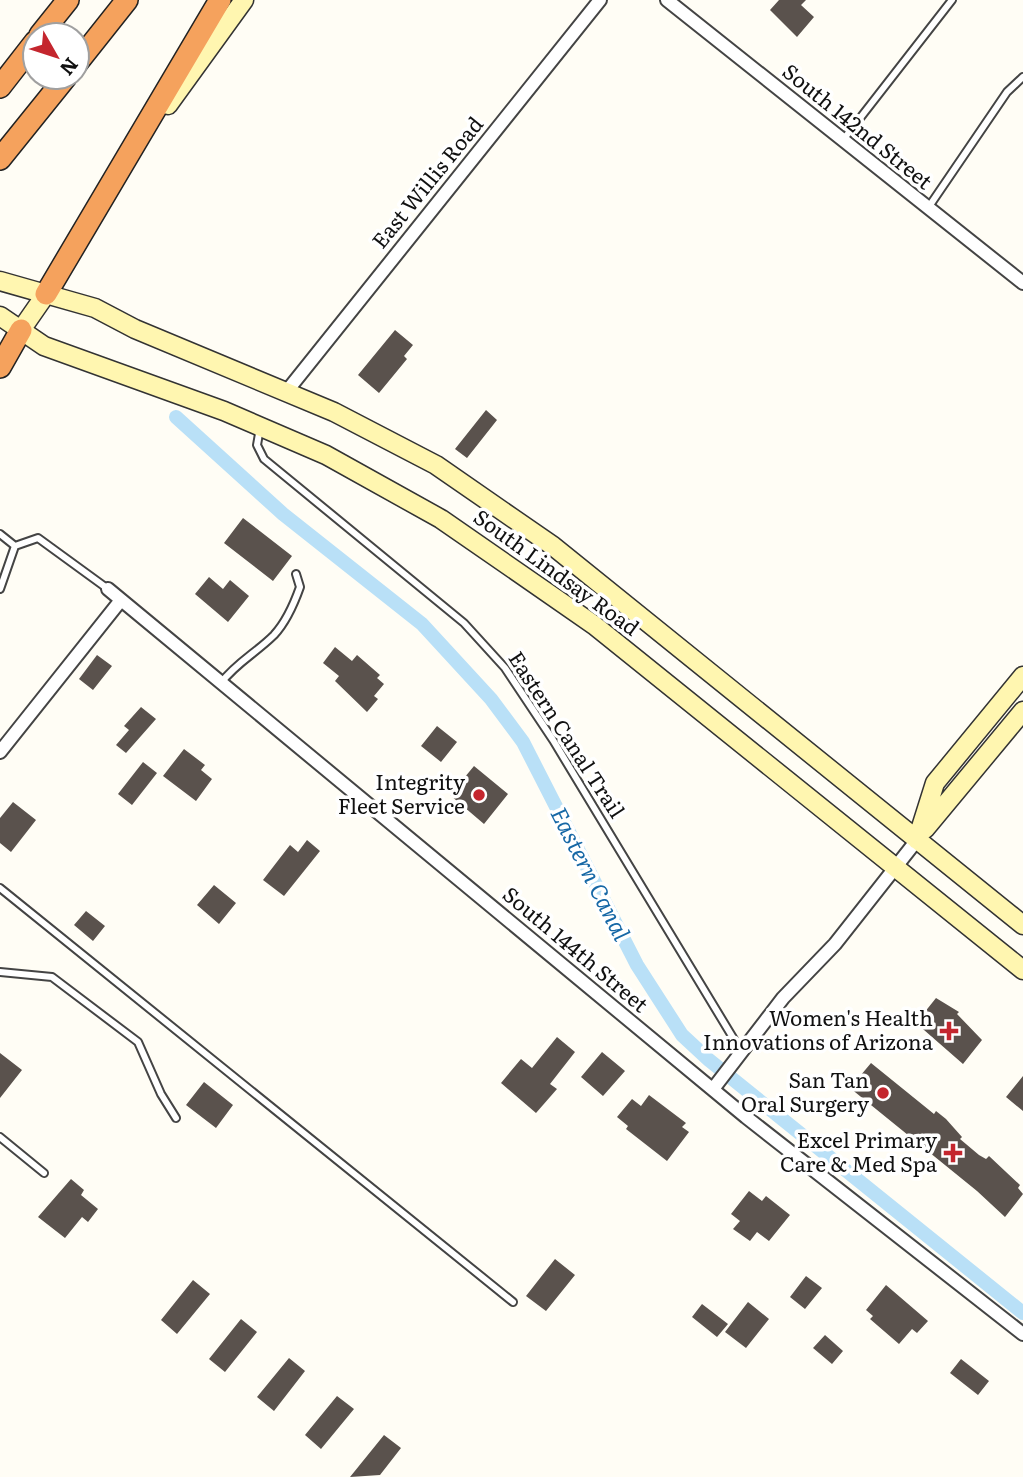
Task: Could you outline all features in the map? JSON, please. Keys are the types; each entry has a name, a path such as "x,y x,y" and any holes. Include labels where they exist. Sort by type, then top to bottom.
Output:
{"highway":[{"path":"51,21 68,0"},
{"path":"91,45 127,0"},
{"path":"46,294 220,0"},
{"path":"0,87 21,60"},
{"path":"6,152 54,91"},
{"path":"0,367 21,330"}],"main road":[{"path":"122,166 244,0"},
{"name":"South Lindsay Road","path":"0,281 95,308 135,329 287,391 378,433 436,465 491,502 683,650 1023,925"},
{"path":"21,330 46,294"},
{"name":"South Lindsay Road","path":"0,316 44,346 262,426 381,484 441,519 541,586 1023,970"},
{"path":"917,840 934,783 1023,676"},
{"path":"917,840 970,772 1023,711"}],"street":[{"name":"East Willis Road","path":"287,391 600,0"},
{"name":"South 142nd Street","path":"667,0 1023,284"},
{"name":"South 144th Street","path":"108,589 1023,1334"},
{"path":"0,752 121,600"},
{"path":"716,1085 783,998 835,944 917,840"}],"lane":[{"path":"843,140 952,0"},
{"path":"928,208 1007,92 1023,77"},
{"name":"Eastern Canal Trail","path":"262,426 257,434 257,444 264,459 464,624 505,668 553,740 739,1054"},
{"path":"0,534 15,547"},
{"path":"0,589 15,547 38,538 108,589"},
{"path":"221,683 234,666 275,634 287,617 300,587 296,574"},
{"path":"0,888 513,1302"},
{"path":"0,972 52,978 138,1042 161,1094 176,1118"},
{"path":"0,1137 44,1173"}],"building":[{"path":"779,0 806,0 801,5 814,17 797,37 770,10"},
{"path":"395,330 413,345 404,356 407,359 379,393 358,375"},
{"path":"486,410 497,420 467,458 455,449"},
{"path":"243,518 292,556 273,581 224,543"},
{"path":"209,577 223,589 230,580 249,596 228,622 195,594"},
{"path":"335,647 352,661 357,655 380,675 377,678 384,684 374,696 378,699 367,712 335,681 339,676 323,663"},
{"path":"97,655 112,666 93,690 79,679"},
{"path":"141,707 156,719 126,753 116,745 129,730 124,726"},
{"path":"437,726 457,742 441,762 421,746"},
{"path":"184,749 205,765 201,770 212,779 196,801 163,776"},
{"path":"143,762 157,773 132,805 118,794"},
{"name":"Integrity Fleet Service","path":"474,766 508,794 484,824 450,795"},
{"path":"13,802 36,820 11,852 0,843 0,818"},
{"path":"307,840 320,851 284,896 263,880 290,845 298,852"},
{"path":"214,885 236,903 219,924 197,905"},
{"path":"86,911 105,926 93,941 74,925"},
{"name":"Women's Health Innovations of Arizona","path":"936,998 959,1012 957,1014 982,1040 963,1064 916,1023"},
{"path":"557,1037 575,1052 550,1084 557,1089 536,1113 501,1083 521,1059 532,1068"},
{"path":"602,1052 625,1071 603,1096 581,1077"},
{"path":"0,1053 22,1070 0,1098"},
{"path":"871,1063 934,1114 936,1111 946,1119 962,1137 960,1139 979,1155 986,1159 989,1156 1020,1185 1018,1188 1023,1194 1005,1217 850,1088"},
{"path":"1023,1076 1023,1111 1006,1097"},
{"path":"204,1082 233,1105 216,1128 186,1105"},
{"path":"649,1095 686,1123 682,1127 689,1132 667,1161 626,1129 628,1126 617,1117 632,1099 641,1106"},
{"path":"71,1179 84,1190 81,1195 98,1209 88,1222 82,1217 65,1238 38,1217"},
{"path":"749,1191 762,1201 766,1196 790,1215 769,1241 757,1232 750,1241 733,1229 740,1221 731,1214"},
{"path":"555,1259 575,1275 546,1311 526,1296"},
{"path":"806,1276 822,1288 805,1309 790,1297"},
{"path":"193,1280 210,1294 177,1334 161,1320"},
{"path":"886,1285 928,1321 917,1333 912,1329 899,1344 870,1319 873,1316 866,1310"},
{"path":"748,1302 769,1319 746,1348 725,1332"},
{"path":"702,1304 728,1324 717,1337 692,1317"},
{"path":"241,1319 257,1332 225,1372 209,1359"},
{"path":"825,1335 843,1351 832,1364 813,1348"},
{"path":"289,1358 305,1371 274,1411 257,1397"},
{"path":"961,1359 989,1381 978,1395 950,1373"},
{"path":"337,1396 354,1409 321,1449 305,1435"},
{"path":"384,1435 401,1448 380,1475 350,1477"}],"waterway":[{"name":"Eastern Canal","path":"176,417 283,514 422,624 491,699 523,742 637,965 682,1035 709,1060 1023,1313"}],"place":[{"name":"Integrity Fleet Service","path":"479,795"},
{"name":"Women's Health Innovations of Arizona","path":"949,1031"},
{"name":"San Tan Oral Surgery","path":"883,1093"},
{"name":"Excel Primary Care & Med Spa","path":"953,1153"}]}
